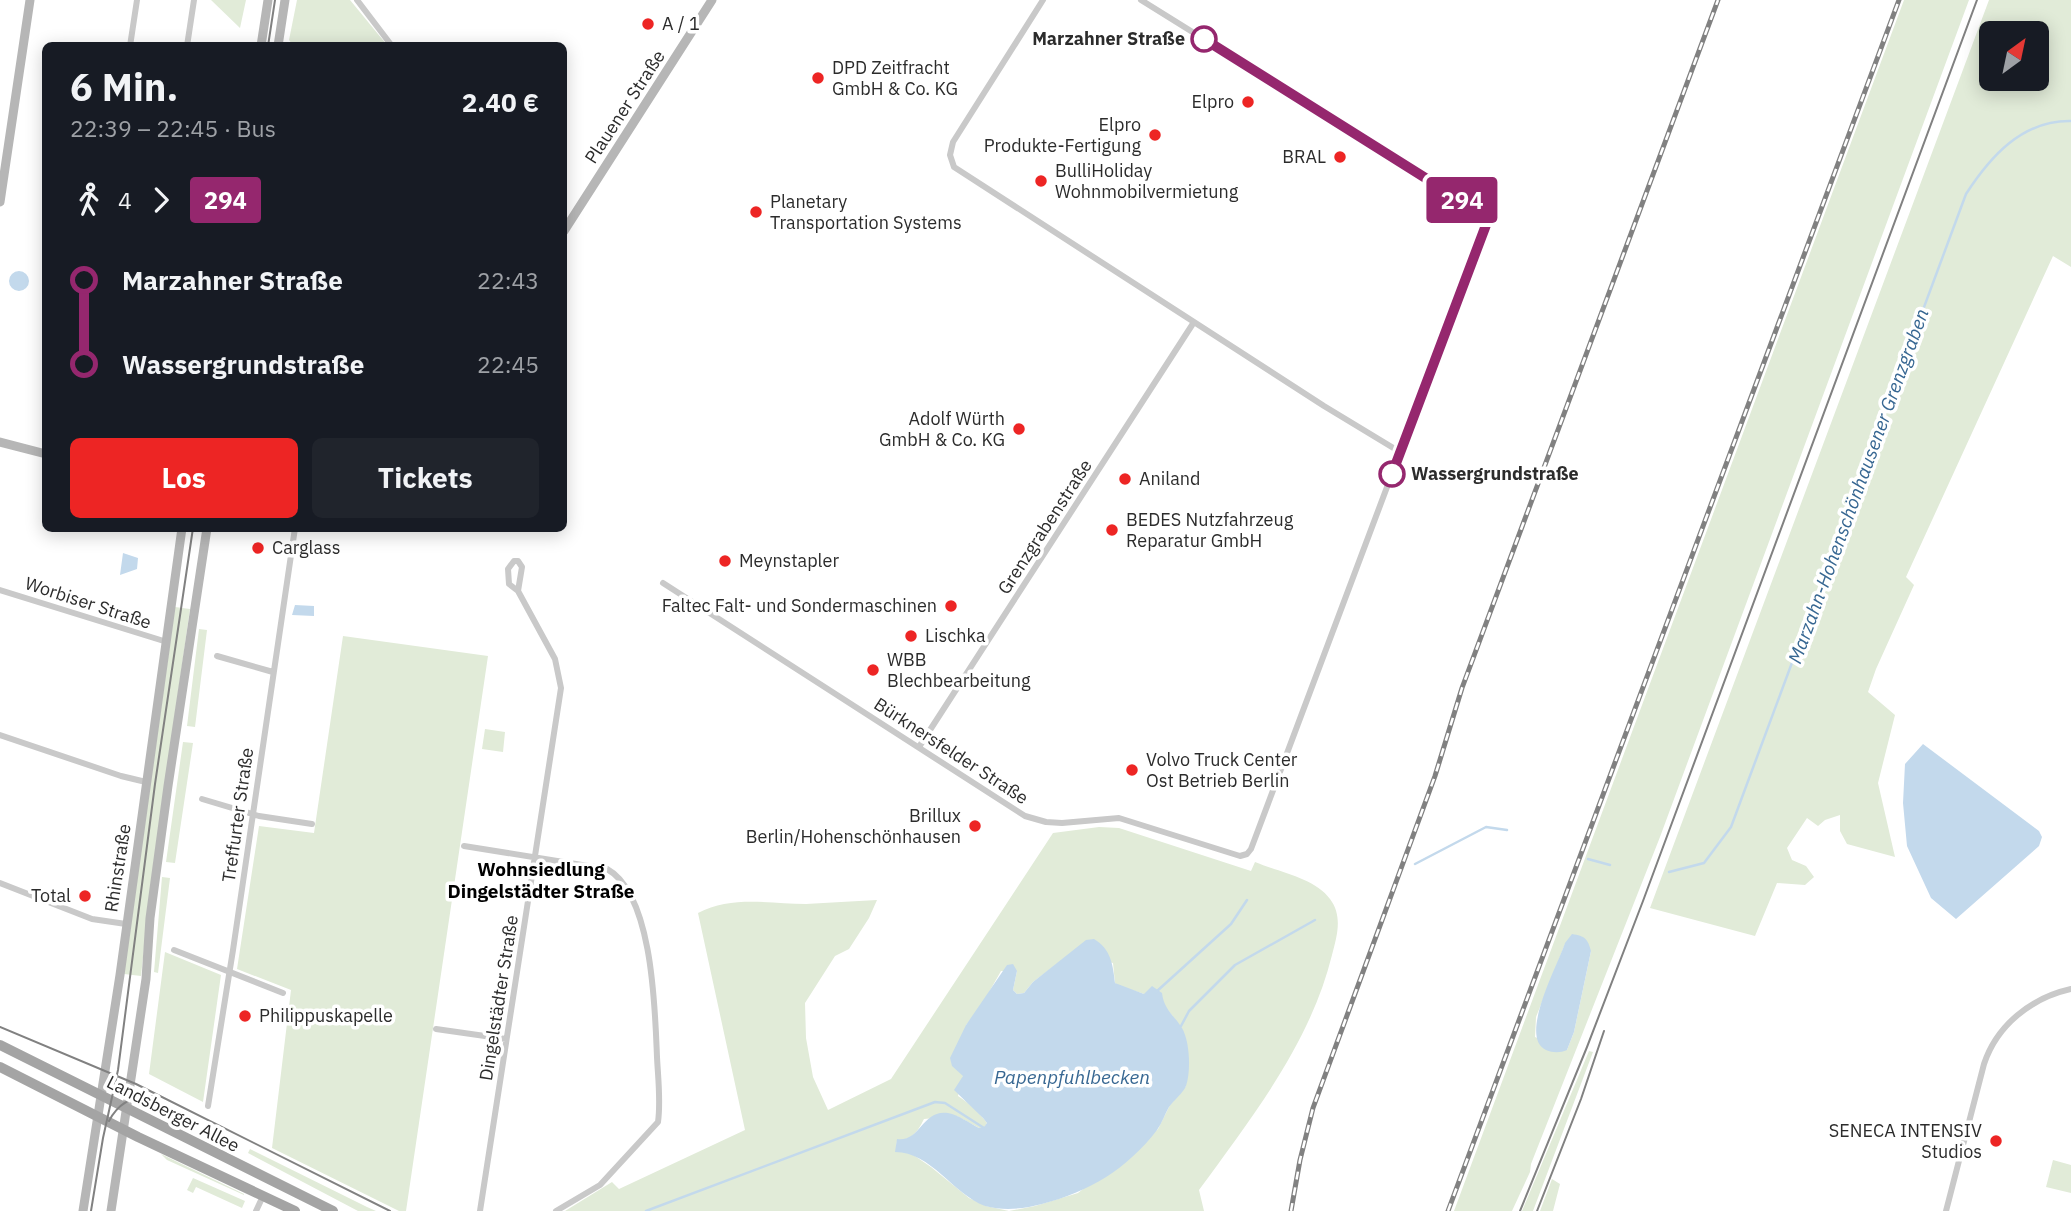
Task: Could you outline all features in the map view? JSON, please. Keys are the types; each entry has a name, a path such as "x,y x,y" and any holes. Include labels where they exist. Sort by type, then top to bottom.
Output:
{"main road":[{"path":"0,202 30,0"},
{"path":"262,42 268,0"},
{"path":"278,42 285,0"},
{"name":"Plauener Straße","path":"567,225 712,0"},
{"path":"0,442 42,453"},
{"name":"Rhinstraße","path":"83,1211 120,975 181,532"},
{"path":"111,1211 146,979 150,918 168,786 206,532"},
{"name":"Landsberger Allee","path":"0,1045 333,1211"},
{"name":"Landsberger Allee","path":"0,1067 124,1130 295,1211"}],"street":[{"path":"131,42 137,0"},
{"path":"188,42 194,0"},
{"path":"358,0 389,42"},
{"path":"1043,0 953,142 950,155 954,167 1400,453 1486,225 1486,216 1141,0"},
{"name":"Grenzgrabenstraße","path":"919,747 1194,322"},
{"name":"Bürknersfelder Straße","path":"663,583 1025,816 1037,821 1062,823 1119,818 1240,856 1251,849 1400,453"},
{"name":"Treffurter Straße","path":"208,1105 294,532"},
{"name":"Worbiser Straße","path":"0,590 167,642"},
{"name":"Dingelstädter Straße","path":"480,1211 560,699 561,679 555,659 517,591"},
{"path":"217,656 273,672"},
{"path":"0,735 146,782"},
{"path":"202,799 252,814 312,824"},
{"path":"464,846 611,871 624,884 633,899 645,937 654,999 659,1117 655,1125 605,1180 590,1192 555,1211"},
{"path":"0,883 92,919 126,924"},
{"path":"174,950 283,992"},
{"path":"1946,1211 1984,1064 1993,1044 2017,1015 2032,1004 2071,989"},
{"path":"436,1029 506,1039"},
{"path":"256,1211 262,1196"}],"green space":[{"path":"211,0 246,0 240,28"},
{"path":"297,0 350,0 385,42 291,42"},
{"path":"1904,0 1969,0 1660,837 1530,1172 1512,1211 1454,1211","holes":["1565,944 1591,951 1574,1032 1567,1050 1535,1037 1536,1017"]},
{"path":"1989,0 2071,0 2071,267 2053,256 1906,577 1914,585 1868,692 1895,715 1878,783 1895,857 1847,844 1840,831 1840,815 1825,820 1818,826 1807,818 1787,848 1792,860 1806,866 1814,877 1805,885 1777,883 1755,936 1650,908 1979,27 1979,91 2049,91 2049,21 1981,21"},
{"path":"175,607 190,609 151,882 141,976 124,974"},
{"path":"199,629 207,630 195,727 187,726"},
{"path":"343,636 488,656 406,1211 399,1211 272,1148 291,990 237,969 259,826 314,833"},
{"path":"485,729 505,732 503,752 482,749"},
{"path":"183,742 193,743 175,863 166,862"},
{"path":"1099,827 1119,828 1251,871 1255,862 1296,876 1315,886 1334,906 1338,919 1336,941 1322,988 1309,1019 1259,1107 1199,1190 1204,1211 1009,1211 565,1211 612,1182 619,1189 745,1130 698,913 711,907 738,902 806,904 877,900 849,949 835,956 805,1003 806,1038 813,1077 828,1110 891,1079 1053,833","holes":["1070,954 1113,963 1115,983 1146,995 1160,1004 1176,1022 1183,1045 1186,1086 1170,1105 1158,1129 1078,1193 1009,1211 986,1206 969,1198 909,1152 896,1152 897,1140 907,1139 914,1134 924,1119 957,1116 984,1128 987,1123 984,1119 958,1096 963,1076 966,1025 980,1008 1001,971 1017,971 1013,990 1017,994 1024,993 1033,982"]},
{"path":"162,877 170,878 158,973 154,972"},
{"path":"165,952 221,975 203,1102 149,1074"},
{"path":"1589,1051 1593,1052 1533,1211 1522,1211"},
{"path":"250,1149 376,1211 358,1211 248,1153"},
{"path":"161,1154 244,1194 244,1195 167,1160"},
{"path":"2053,1160 2071,1165 2071,1193 2046,1187"},
{"path":"193,1178 245,1201 242,1208 196,1187 193,1193 187,1190"},
{"path":"1552,1179 1560,1184 1553,1211 1540,1211"}],"water":[{"path":"19,271 26,274 29,281 26,288 19,291 12,288 9,281 12,274"},
{"path":"123,553 138,558 137,569 120,575"},
{"path":"295,605 314,606 314,616 292,615"},
{"path":"1923,744 2039,831 2042,837 2039,846 1956,919 1931,898 1907,846 1903,803 1905,764"},
{"path":"1572,934 1585,939 1591,951 1574,1032 1567,1050 1551,1052 1538,1043 1538,1016 1565,943"},
{"name":"Papenpfuhlbecken","path":"1094,939 1108,953 1115,983 1144,994 1152,986 1162,993 1165,1004 1182,1028 1187,1041 1189,1065 1186,1086 1145,1144 1120,1167 1091,1186 1059,1199 1014,1209 985,1206 973,1200 920,1159 895,1152 897,1139 911,1136 927,1120 939,1113 952,1114 979,1128 984,1127 987,1123 983,1118 954,1090 963,1076 952,1066 950,1058 966,1025 1007,965 1013,964 1017,971 1013,990 1017,994 1024,993 1033,982 1086,940"}],"waterway":[{"name":"Marzahn-Hohenschönhausener Grenzgraben","path":"1669,872 1704,863 1731,827 1966,194 1986,167 2009,143 2037,127 2053,122 2071,121"},
{"name":"Marzahn-Hohenschönhausener Grenzgraben","path":"1415,864 1486,827 1507,830"},
{"name":"Marzahn-Hohenschönhausener Grenzgraben","path":"1588,859 1610,865"},
{"path":"1156,992 1231,924 1247,900"},
{"name":"Marzahn-Hohenschönhausener Grenzgraben","path":"1181,1026 1189,1011 1235,965 1315,920"},
{"name":"Marzahn-Hohenschönhausener Grenzgraben","path":"646,1211 935,1102 945,1103 984,1128"}],"tram line":[{"path":"269,42 275,0"},
{"path":"1520,1211 1643,901 1977,0"},
{"path":"91,1211 118,1070 155,784 192,532"},
{"path":"0,1027 136,1084 390,1211"},
{"path":"1537,1211 1581,1099 1604,1031"},
{"path":"109,1121 123,1104 135,1098 158,1097"}],"railway":[{"path":"1291,1211 1313,1108 1435,776 1462,688 1718,0"},
{"path":"1448,1211 1899,0"}],"bus line":[{"name":"294","path":"1204,39 1486,216 1486,225 1392,474"}],"place":[{"name":"A / 1","path":"648,24"},
{"name":"Marzahner Straße","path":"1204,39"},
{"name":"DPD Zeitfracht GmbH & Co. KG","path":"818,78"},
{"name":"Elpro","path":"1248,102"},
{"name":"Elpro Produkte-Fertigung","path":"1155,135"},
{"name":"BRAL","path":"1340,157"},
{"name":"BulliHoliday Wohnmobilvermietung","path":"1041,181"},
{"name":"Planetary Transportation Systems","path":"756,212"},
{"name":"Adolf Würth GmbH & Co. KG","path":"1019,429"},
{"name":"Wassergrundstraße","path":"1392,474"},
{"name":"Aniland","path":"1125,479"},
{"name":"BEDES Nutzfahrzeug Reparatur GmbH","path":"1112,530"},
{"name":"Carglass","path":"258,548"},
{"name":"Meynstapler","path":"725,561"},
{"name":"Faltec Falt- und Sondermaschinen","path":"951,606"},
{"name":"Lischka","path":"911,636"},
{"name":"WBB Blechbearbeitung","path":"873,670"},
{"name":"Volvo Truck Center Ost Betrieb Berlin","path":"1132,770"},
{"name":"Brillux Berlin/Hohenschönhausen","path":"975,826"},
{"name":"Total","path":"85,896"},
{"name":"Philippuskapelle","path":"245,1016"},
{"name":"SENECA INTENSIV Studios","path":"1996,1141"}],"district":[{"name":"Wohnsiedlung Dingelstädter Straße","path":"541,880"}]}
